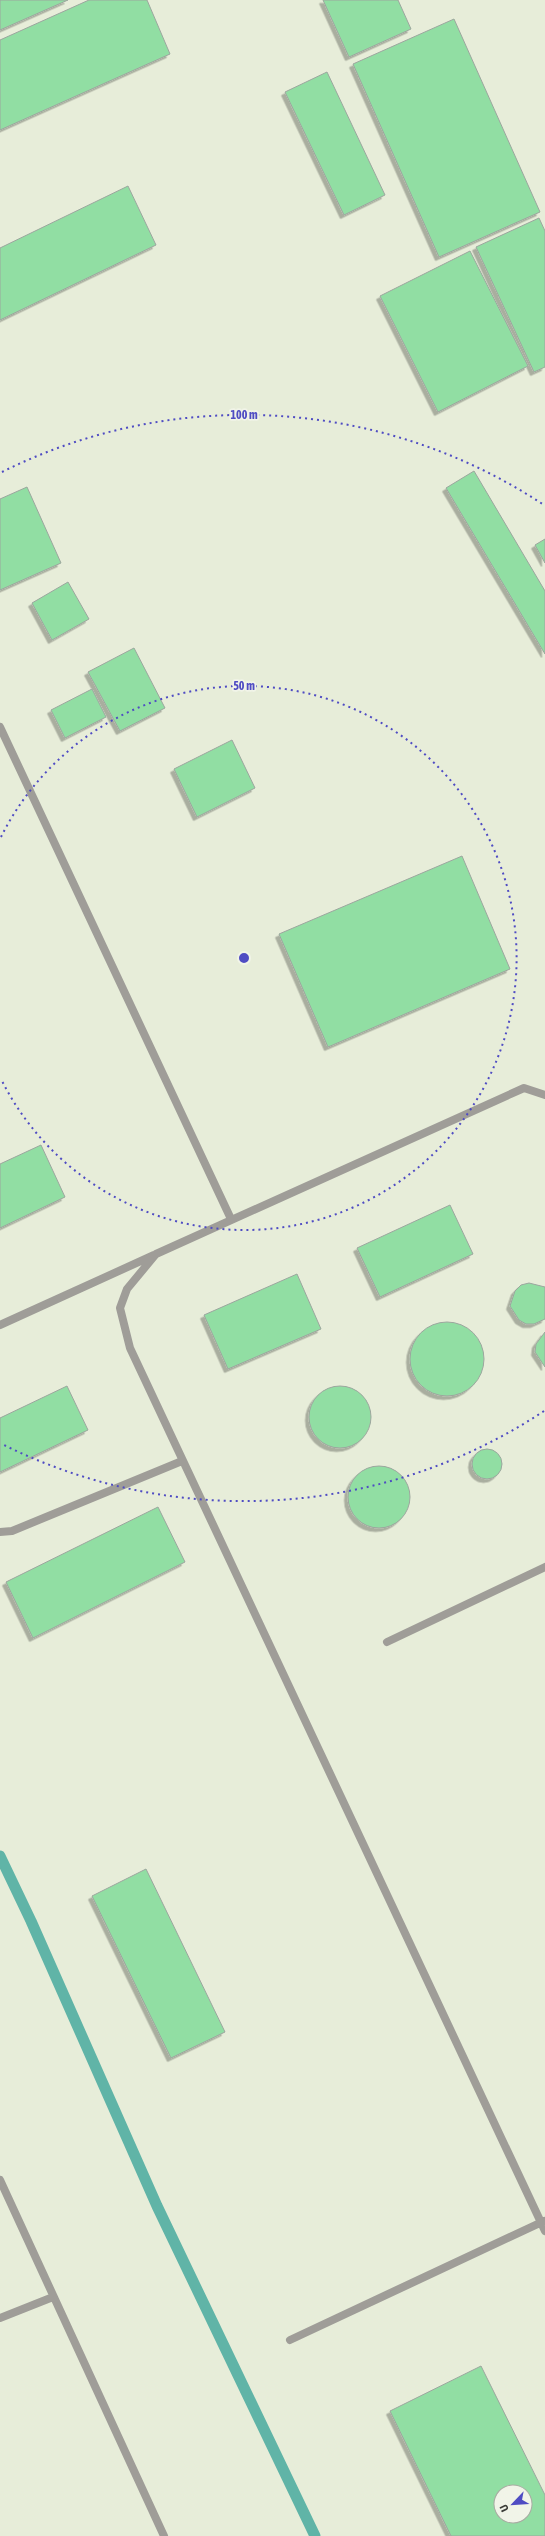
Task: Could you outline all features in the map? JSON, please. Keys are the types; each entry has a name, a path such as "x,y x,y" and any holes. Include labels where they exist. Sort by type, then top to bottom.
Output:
{"lane":[{"path":"0,727 231,1219"},
{"path":"0,1325 231,1219 524,1088 545,1096"},
{"path":"156,1254 127,1289 120,1308 130,1348 182,1461 543,2222 545,2231"},
{"path":"0,1532 12,1531 182,1461"},
{"path":"387,1642 545,1567"},
{"path":"0,2180 53,2298 164,2536"},
{"path":"290,2340 543,2222"},
{"path":"0,2318 53,2298"}],"shaded area":[{"path":"0,0 545,0 545,2536 0,2536"}],"building":[{"path":"0,0 68,0 0,30"},
{"path":"89,0 147,0 170,54 0,130 0,40"},
{"path":"323,0 398,0 411,29 349,57"},
{"path":"454,19 540,212 439,257 353,64"},
{"path":"327,72 385,195 344,215 285,92"},
{"path":"128,186 156,245 0,320 0,248"},
{"path":"539,218 545,231 545,367 534,372 476,247"},
{"path":"470,251 528,366 438,412 380,296"},
{"path":"474,471 545,591 545,654 446,488"},
{"path":"27,487 61,563 0,590 0,499"},
{"path":"545,539 545,563 535,545"},
{"path":"68,582 89,619 52,640 32,603"},
{"path":"134,648 165,708 120,731 88,672"},
{"path":"92,689 106,717 65,738 51,710"},
{"path":"232,740 255,788 197,817 174,769"},
{"path":"462,856 510,969 328,1047 279,934"},
{"path":"41,1145 65,1197 0,1228 0,1164"},
{"path":"450,1205 473,1254 380,1297 357,1248"},
{"path":"297,1274 321,1329 228,1369 204,1315"},
{"path":"529,1283 545,1287 545,1319 534,1324 526,1324 519,1320 510,1306 515,1291 521,1285"},
{"path":"447,1322 468,1328 478,1338 484,1359 478,1380 468,1390 447,1396 426,1390 416,1380 410,1359 416,1338 426,1328"},
{"path":"545,1332 545,1367 535,1352 536,1344"},
{"path":"67,1386 88,1430 0,1472 0,1418"},
{"path":"334,1386 346,1386 362,1395 369,1405 371,1417 369,1429 362,1439 346,1448 334,1448 323,1443 314,1434 309,1423 309,1411 314,1400 323,1391"},
{"path":"487,1449 498,1453 502,1464 498,1475 487,1479 476,1475 472,1464 476,1453"},
{"path":"379,1466 391,1468 401,1475 408,1485 410,1497 408,1509 401,1519 391,1526 379,1528 367,1526 357,1519 350,1509 348,1497 350,1485 357,1475 367,1468"},
{"path":"158,1507 185,1562 33,1638 6,1582"},
{"path":"146,1869 225,2032 171,2058 92,1896"},
{"path":"481,2366 545,2495 545,2536 451,2536 390,2411"}],"waterway":[{"path":"0,1856 31,1921 157,2206 315,2536"}]}
